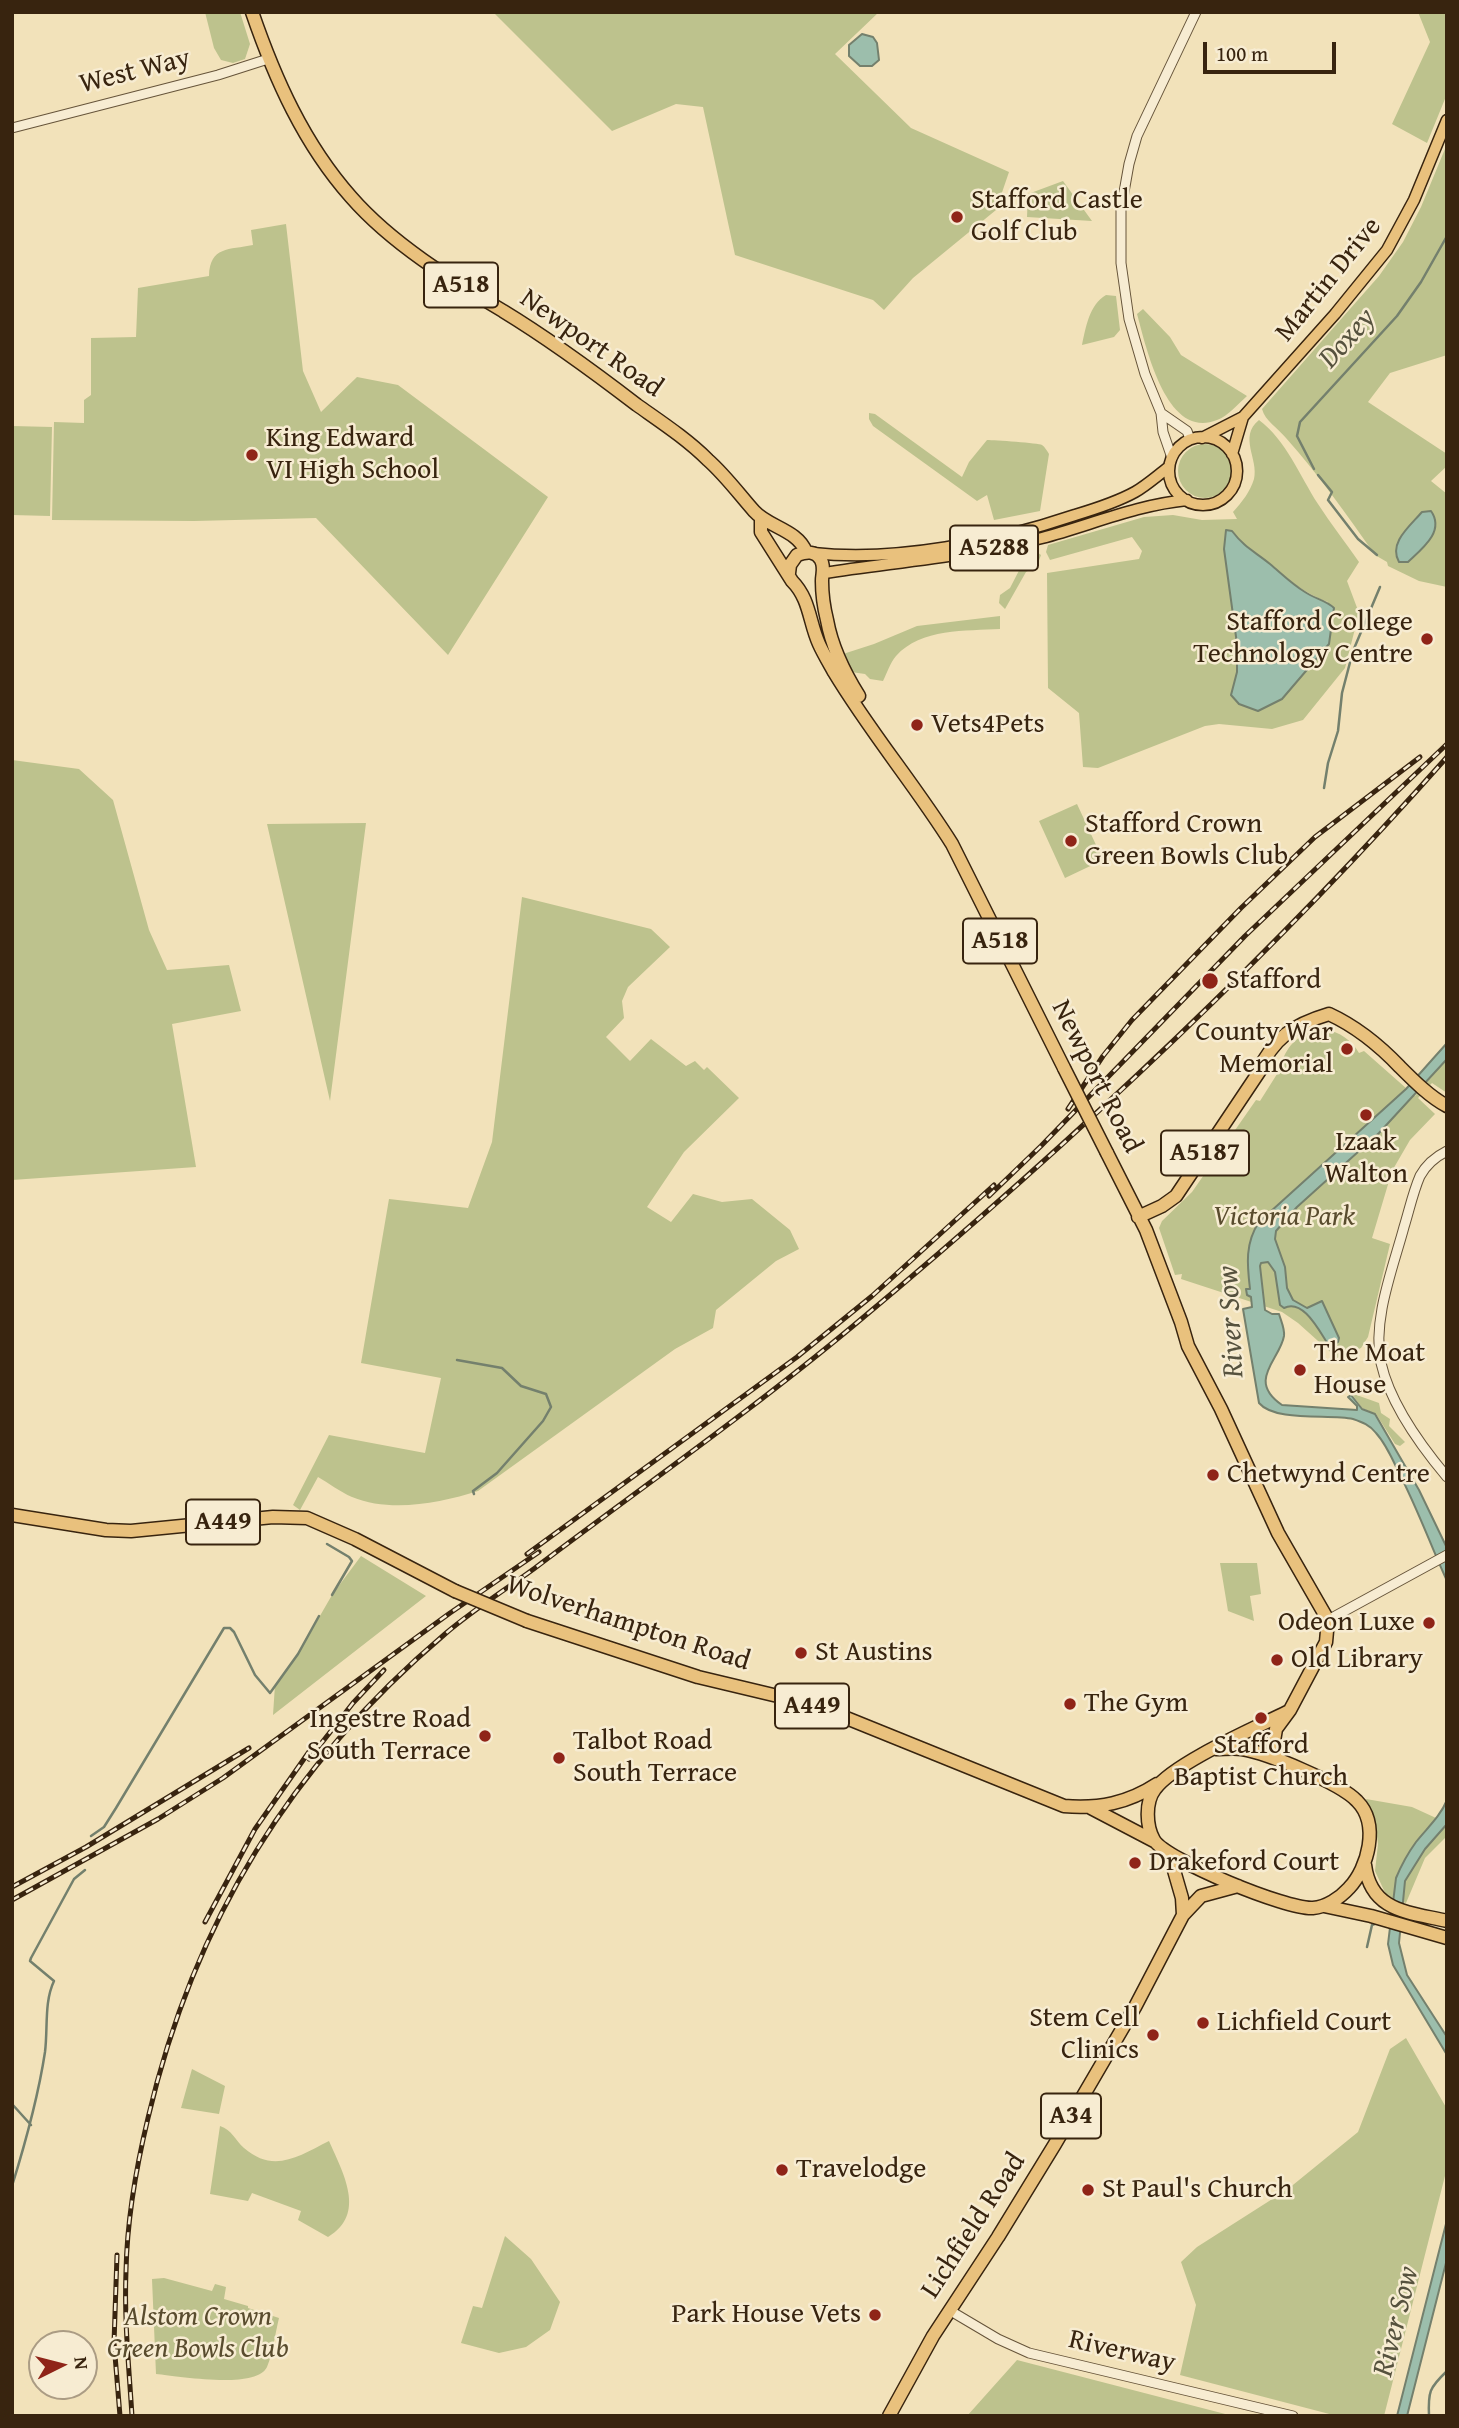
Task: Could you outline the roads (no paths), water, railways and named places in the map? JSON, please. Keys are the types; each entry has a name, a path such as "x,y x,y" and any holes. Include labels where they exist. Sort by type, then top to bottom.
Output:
{"highway":[{"name":"Newport Road","path":"252,12 268,58 309,143 353,199 374,220 407,247 602,379 685,440 709,460 761,519 774,524 803,545 808,552 817,554 821,560 831,637 850,680 906,766 915,789"},
{"name":"Newport Road","path":"761,519 761,531 792,581 799,587 810,609 818,643 859,710 901,772 937,818 952,844 1138,1217 1181,1322 1188,1346 1221,1409 1278,1533 1328,1620"},
{"path":"789,573 793,559 808,552"},
{"path":"799,587 812,587 823,576"},
{"path":"850,680 849,688 858,702 859,710"},
{"name":"A5187","path":"1138,1217 1176,1196 1257,1073 1293,1030 1309,1020 1329,1014 1361,1033 1447,1106"},
{"name":"Wolverhampton Road","path":"12,1514 106,1530 131,1531 273,1517 316,1521 455,1591 527,1621 687,1673 834,1713 1053,1803 1091,1808 1154,1840"},
{"path":"1282,1763 1273,1747 1273,1739 1326,1642 1328,1620"},
{"path":"1290,1710 1196,1758 1163,1780 1154,1790 1147,1813 1154,1840 1169,1853 1238,1886 1282,1903 1313,1908 1324,1906 1375,1917 1447,1938"},
{"path":"1216,1749 1242,1749 1282,1763 1331,1784 1360,1803 1368,1825 1369,1840 1365,1865 1367,1880 1380,1899 1395,1909 1447,1921"},
{"name":"Wolverhampton Road","path":"1091,1808 1132,1797 1163,1780"},
{"path":"1169,1853 1182,1898 1183,1915"},
{"path":"1324,1906 1348,1890 1365,1865"},
{"name":"Lichfield Road","path":"889,2416 949,2310 998,2238 1055,2144 1135,2007 1183,1915 1201,1896 1238,1886"}],"main road":[{"name":"Martin Drive","path":"1196,438 1243,417 1335,314 1387,250 1414,200 1447,120"},
{"name":"Martin Drive","path":"1232,454 1243,417"},
{"path":"1196,438 1211,438 1223,443 1232,454"},
{"name":"A5288","path":"808,552 838,555 919,550 1004,536 1042,526 1134,493 1171,462 1182,444 1196,438"},
{"name":"A5288","path":"823,576 989,549 1043,537 1137,508 1187,500 1201,505 1210,504 1229,493 1237,475 1232,454"},
{"path":"1171,462 1172,485 1177,493 1187,500"}],"street":[{"path":"1171,462 1161,413 1145,374 1129,319 1121,263 1121,209 1137,136 1196,12"},
{"name":"West Way","path":"12,128 218,75 268,58"},
{"path":"1161,413 1196,438"},
{"path":"1447,1151 1430,1162 1416,1189 1381,1315 1379,1343 1385,1375 1411,1429 1447,1477"},
{"path":"1328,1620 1447,1555"},
{"name":"Riverway","path":"949,2310 998,2339 1029,2353 1293,2416"}],"waterway":[{"name":"Doxey","path":"1314,469 1297,436 1300,422 1397,316 1421,282 1447,236"},
{"name":"Doxey","path":"1318,475 1332,492 1328,500 1358,539 1377,555"},
{"name":"Doxey","path":"1324,788 1353,651 1380,587"},
{"path":"457,1360 502,1368 521,1386 546,1394 551,1407 543,1421 497,1473 473,1491 474,1494"},
{"path":"327,1544 352,1561 332,1595"},
{"path":"91,1836 104,1827 224,1628 230,1628 234,1632 255,1675 270,1693 298,1654 319,1616"},
{"path":"12,2186 39,2086 45,2052 49,1998 54,1981 30,1961 74,1879 85,1870"},
{"path":"1367,1947 1372,1925 1377,1923"},
{"path":"12,2104 31,2125"},
{"path":"1429,2416 1431,2391 1447,2371"}],"railway":[{"path":"989,1196 1245,936 1447,744"},
{"path":"1068,1109 1103,1056 1132,1020 1241,908 1315,837 1420,757"},
{"path":"132,2416 126,2325 128,2233 148,2118 168,2046 192,1978 222,1913 256,1851 295,1793 340,1737 390,1684 445,1634 696,1449 853,1326 1086,1123 1235,981 1378,833 1447,757"},
{"path":"527,1554 797,1357 872,1296 994,1185"},
{"path":"12,1900 158,1819 223,1778 450,1613 539,1552"},
{"path":"309,1759 353,1703 384,1670"},
{"path":"205,1922 255,1829 313,1746"},
{"path":"12,1887 86,1847 249,1748"},
{"path":"117,2255 114,2343 120,2416"}],"place":[{"name":"Stafford Castle Golf Club","path":"957,217"},
{"name":"King Edward VI High School","path":"252,455"},
{"name":"Stafford College Technology Centre","path":"1427,639"},
{"name":"Vets4Pets","path":"917,725"},
{"name":"Stafford Crown Green Bowls Club","path":"1071,841"},
{"name":"Stafford","path":"1210,981"},
{"name":"County War Memorial","path":"1347,1049"},
{"name":"Izaak Walton","path":"1366,1115"},
{"name":"The Moat House","path":"1300,1370"},
{"name":"Chetwynd Centre","path":"1213,1475"},
{"name":"Odeon Luxe","path":"1429,1623"},
{"name":"St Austins","path":"801,1653"},
{"name":"Old Library","path":"1277,1660"},
{"name":"The Gym","path":"1070,1704"},
{"name":"Stafford Baptist Church","path":"1261,1718"},
{"name":"Ingestre Road South Terrace","path":"485,1736"},
{"name":"Talbot Road South Terrace","path":"559,1758"},
{"name":"Drakeford Court","path":"1135,1863"},
{"name":"Lichfield Court","path":"1203,2023"},
{"name":"Stem Cell Clinics","path":"1153,2035"},
{"name":"Travelodge","path":"782,2170"},
{"name":"St Paul's Church","path":"1088,2190"},
{"name":"Park House Vets","path":"875,2315"}],"park label":[{"name":"Victoria Park","path":"1284,1218"},
{"name":"Alstom Crown Green Bowls Club","path":"198,2334"}],"water label":[{"name":"River Sow","path":"1232,1322"},
{"name":"River Sow","path":"1397,2322"}]}
